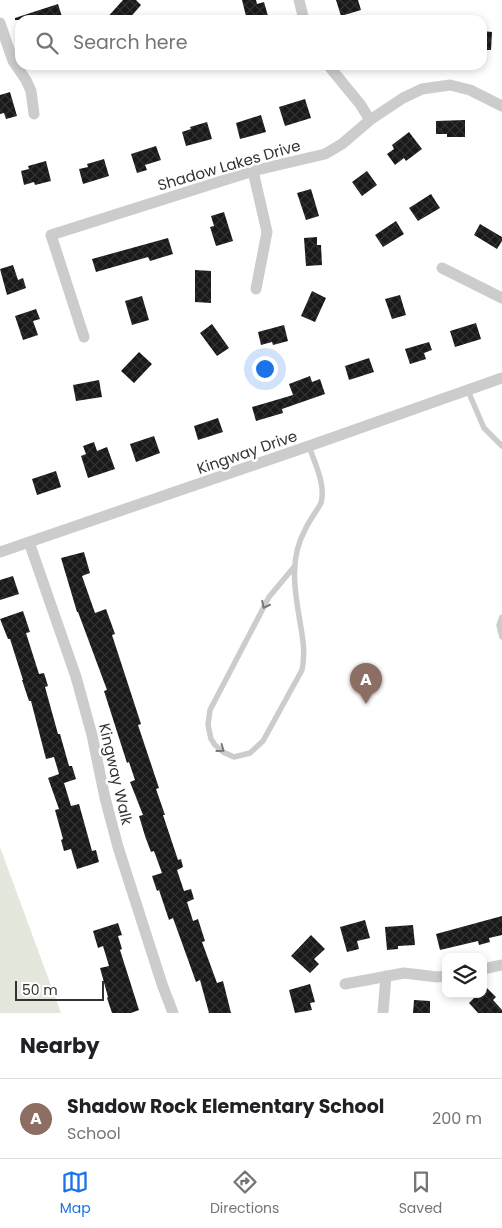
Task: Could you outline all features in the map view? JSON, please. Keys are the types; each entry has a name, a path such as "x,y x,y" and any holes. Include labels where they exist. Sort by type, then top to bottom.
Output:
{"street":[{"path":"299,0 303,15"},
{"path":"0,24 15,65"},
{"path":"19,70 31,91 34,114"},
{"path":"332,70 370,120"},
{"name":"Shadow Lakes Drive","path":"84,337 51,235 253,171 325,154 342,144 370,120 402,98 422,89 450,84 470,90 502,106"},
{"path":"253,171 267,232 256,289"},
{"path":"442,268 502,298"},
{"name":"Kingway Drive","path":"0,552 502,378"},
{"name":"Kingway Walk","path":"29,542 83,699 118,847 173,1013"},
{"path":"487,968 502,965"},
{"path":"345,984 404,974 442,976"},
{"path":"383,1013 386,976"}],"lane":[{"path":"468,391 484,428 502,446"},
{"path":"294,567 269,596 210,710 208,726 211,739 223,752 234,757 250,752 263,741 302,670 304,656 294,586 294,567 301,537 321,503 322,497 321,482 309,446"},
{"path":"502,617 499,625 502,637"}],"shaded area":[{"path":"0,847 61,1013 0,1013"}],"building":[{"path":"123,0 136,0 141,5 132,15 110,15"},
{"path":"242,0 256,0 257,4 264,2 268,15 246,15"},
{"path":"336,0 358,0 361,10 341,15"},
{"path":"58,4 61,15 24,15"},
{"path":"487,32 492,32 491,50 487,50"},
{"path":"10,92 17,116 6,119 4,113 0,114 0,95"},
{"path":"305,99 311,118 285,126 279,107"},
{"path":"261,115 266,132 240,139 236,123"},
{"path":"465,120 465,137 447,137 447,134 436,134 436,121"},
{"path":"207,122 212,139 186,146 182,132 191,129 190,127"},
{"path":"409,132 422,149 406,161 404,158 395,165 387,154 394,149 392,145"},
{"path":"156,146 161,160 145,165 147,170 137,173 131,154"},
{"path":"104,159 109,176 83,184 79,169 88,167 87,164"},
{"path":"46,161 51,181 35,185 34,182 24,185 21,171 29,169 28,166"},
{"path":"367,171 377,185 362,196 352,182"},
{"path":"311,189 319,216 306,220 297,193"},
{"path":"431,194 440,208 418,221 409,208"},
{"path":"224,212 233,241 216,246 210,227 214,226 211,216"},
{"path":"396,221 404,234 383,247 375,235"},
{"path":"480,224 502,237 502,241 497,249 474,235"},
{"path":"317,237 317,245 321,245 322,265 306,266 304,238"},
{"path":"168,238 173,254 150,261 148,257 96,272 92,259"},
{"path":"13,265 18,280 23,278 26,288 7,295 0,269"},
{"path":"195,270 211,271 211,303 195,302"},
{"path":"312,291 326,298 315,322 301,316"},
{"path":"400,295 406,315 392,319 385,299"},
{"path":"142,296 149,320 132,325 125,301"},
{"path":"36,309 40,319 33,321 38,335 23,340 15,316"},
{"path":"476,323 481,339 455,347 450,331"},
{"path":"212,324 229,348 217,356 200,333"},
{"path":"284,325 288,341 273,345 272,342 261,345 258,332"},
{"path":"429,342 432,350 424,353 426,359 410,364 405,349"},
{"path":"139,352 152,364 134,383 121,371"},
{"path":"369,358 374,372 349,380 345,366"},
{"path":"310,376 312,382 320,379 325,394 282,409 283,413 256,421 252,407 293,395 289,384"},
{"path":"99,380 102,397 76,401 73,385"},
{"path":"218,418 223,432 198,440 194,426"},
{"path":"154,436 160,453 136,462 130,444"},
{"path":"94,442 97,451 107,447 115,469 88,478 81,456 86,454 83,446"},
{"path":"56,471 61,487 37,495 32,479"},
{"path":"84,552 90,573 82,576 95,613 106,609 115,634 112,635 141,724 138,725 159,788 156,789 165,815 163,815 178,860 181,859 183,867 177,870 184,891 191,889 194,899 187,902 193,921 198,919 205,941 202,942 217,983 223,981 231,1013 209,1013 200,980 196,982 173,918 169,920 152,876 162,873 154,851 151,852 145,836 139,816 143,815 130,782 135,780 129,762 127,763 104,691 107,690 77,612 61,558"},
{"path":"13,576 19,594 0,600 0,580"},
{"path":"23,611 30,632 26,633 39,674 44,673 48,686 45,687 58,734 60,734 69,766 72,766 76,779 64,783 71,806 79,804 92,851 96,850 99,862 77,869 71,849 64,851 61,840 63,839 55,810 59,809 48,778 59,774 54,757 46,759 31,701 29,701 10,639 8,639 0,619"},
{"path":"502,916 502,935 489,938 490,942 479,945 478,941 440,950 436,934"},
{"path":"365,920 370,938 357,941 359,949 347,952 340,927"},
{"path":"118,923 122,935 118,936 122,949 120,950 139,1010 131,1013 112,1013 100,968 109,966 103,946 98,948 93,931"},
{"path":"413,925 415,945 398,946 398,949 387,950 385,927"},
{"path":"311,935 325,949 314,959 319,964 310,973 291,956"},
{"path":"310,984 315,1002 310,1003 312,1010 295,1013 289,990"},
{"path":"487,988 496,997 493,1000 502,1010 502,1013 478,1013 469,1003 474,998 487,998"},
{"path":"414,1000 430,1001 430,1013 413,1013"}],"place":[{"name":"Shadow Rock Elementary School","path":"366,704"}]}
